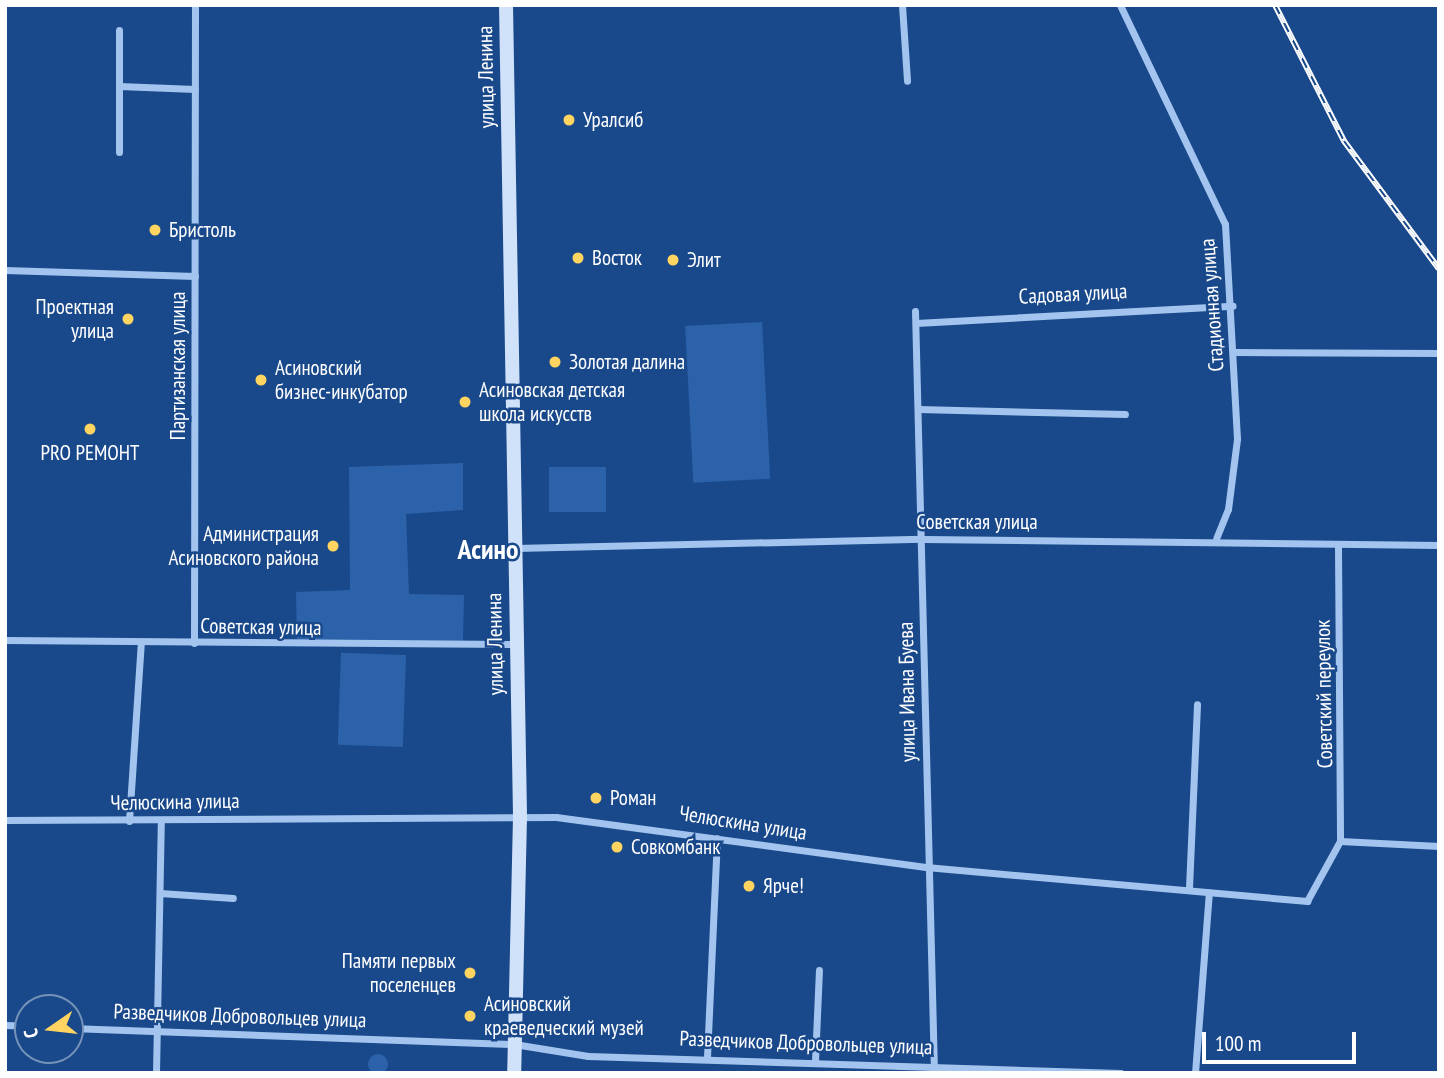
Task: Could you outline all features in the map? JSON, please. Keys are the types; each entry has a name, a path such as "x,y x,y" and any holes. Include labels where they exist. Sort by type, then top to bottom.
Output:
{"main road":[{"name":"улица Ленина","path":"506,5 520,817 514,1073"}],"street":[{"name":"Партизанская улица","path":"194,643 195,5"},
{"path":"902,5 907,81"},
{"name":"Стадионная улица","path":"1120,5 1225,224 1233,306 1237,439 1228,509 1216,538"},
{"path":"119,30 119,152"},
{"path":"119,86 195,89"},
{"path":"5,270 195,276"},
{"name":"Садовая улица","path":"916,323 1233,306"},
{"name":"улица Ивана Буева","path":"915,311 922,539 926,867 934,1069"},
{"path":"1234,352 1439,353"},
{"path":"918,409 1125,414"},
{"name":"Советская улица","path":"515,548 922,539 1216,538 1338,547 1439,545"},
{"name":"Советский переулок","path":"1338,547 1340,841"},
{"name":"Советская улица","path":"5,640 516,644"},
{"path":"129,821 141,642"},
{"path":"1189,888 1197,704"},
{"name":"Челюскина улица","path":"5,820 520,817 717,838 926,867 1189,888 1209,893 1307,901 1340,841"},
{"path":"156,1073 161,821"},
{"path":"707,1057 717,838"},
{"path":"1340,841 1439,846"},
{"path":"160,893 233,898"},
{"path":"1195,1073 1209,893"},
{"path":"815,1061 819,971"},
{"name":"Разведчиков Добровольцев улица","path":"84,1028 514,1044 588,1056 707,1057 934,1069 1121,1073"}],"shaded area":[{"path":"762,322 770,479 693,483 685,326"},
{"path":"463,463 463,510 406,514 409,594 464,595 463,641 297,641 296,592 350,590 349,467"},
{"path":"549,467 606,467 606,512 549,512"},
{"path":"341,653 406,655 403,747 338,745"},
{"path":"374,1054 382,1054 388,1064 382,1074 374,1074 368,1068 368,1060"}],"railway":[{"path":"1275,5 1344,141 1439,269"}],"place":[{"name":"Уралсиб","path":"569,120"},
{"name":"Бристоль","path":"155,230"},
{"name":"Восток","path":"578,258"},
{"name":"Элит","path":"673,260"},
{"name":"Проектная улица","path":"128,319"},
{"name":"Золотая далина","path":"555,362"},
{"name":"Асиновский бизнес-инкубатор","path":"261,380"},
{"name":"Асиновская детская школа искусств","path":"465,402"},
{"name":"PRO РЕМОНТ","path":"90,429"},
{"name":"Администрация Асиновского района","path":"333,546"},
{"name":"Роман","path":"596,798"},
{"name":"Совкомбанк","path":"617,847"},
{"name":"Ярче!","path":"749,886"},
{"name":"Памяти первых поселенцев","path":"470,973"},
{"name":"Асиновский краеведческий музей","path":"470,1016"}],"district":[{"name":"Асино","path":"488,549"}]}
